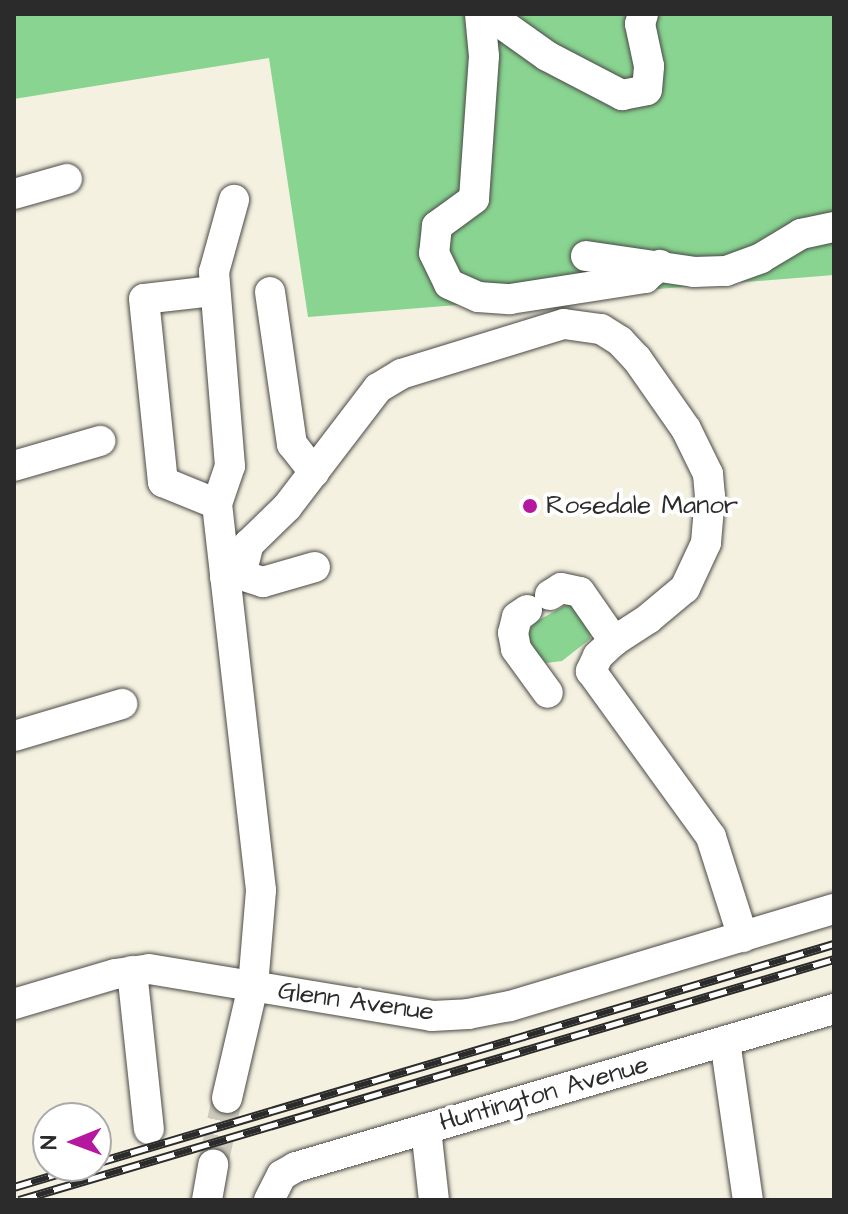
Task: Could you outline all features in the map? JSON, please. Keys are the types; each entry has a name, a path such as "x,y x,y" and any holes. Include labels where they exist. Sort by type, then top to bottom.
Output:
{"street":[{"path":"480,14 484,56 474,199 437,226 434,253 449,284 478,297 510,299 645,278 660,265"},
{"path":"488,14 547,56 622,95 647,90 649,66 640,24 643,14"},
{"path":"14,194 67,179"},
{"path":"227,1098 253,986 261,890 233,576 217,504 230,466 213,291 214,272 234,200"},
{"path":"586,256 694,272 744,267 787,240 834,227"},
{"path":"213,291 144,299 163,482 217,504"},
{"path":"270,292 292,444 314,472"},
{"path":"233,576 249,544 287,507 378,388 401,374 564,324 601,329 637,359 686,429 708,474 710,496 706,543 685,588 648,619 614,641 598,656 591,671 711,837 743,937"},
{"path":"14,466 100,441"},
{"path":"233,576 263,582 315,567"},
{"path":"548,693 516,649 513,633 517,617 561,588 580,592 614,641"},
{"path":"14,736 122,704"},
{"name":"Glenn Avenue","path":"14,1004 132,971 178,972 432,1016 468,1014 510,1006 834,909"},
{"path":"132,971 149,1129"},
{"name":"Huntington Avenue","path":"269,1200 282,1175 296,1167 834,1009"},
{"path":"725,1041 748,1200"},
{"path":"426,1129 434,1200"},
{"path":"207,1200 213,1165"}],"green space":[{"path":"14,14 834,14 834,275 308,317 269,58 14,99"},
{"path":"570,603 591,632 590,639 562,661 546,663 530,645 528,632 535,622"}],"tunnel":[{"path":"213,1165 227,1098"}],"railway":[{"path":"112,1158 834,944"},
{"path":"19,1200 834,959"},
{"path":"14,1187 32,1182"}],"place":[{"name":"Rosedale Manor","path":"530,506"}]}
